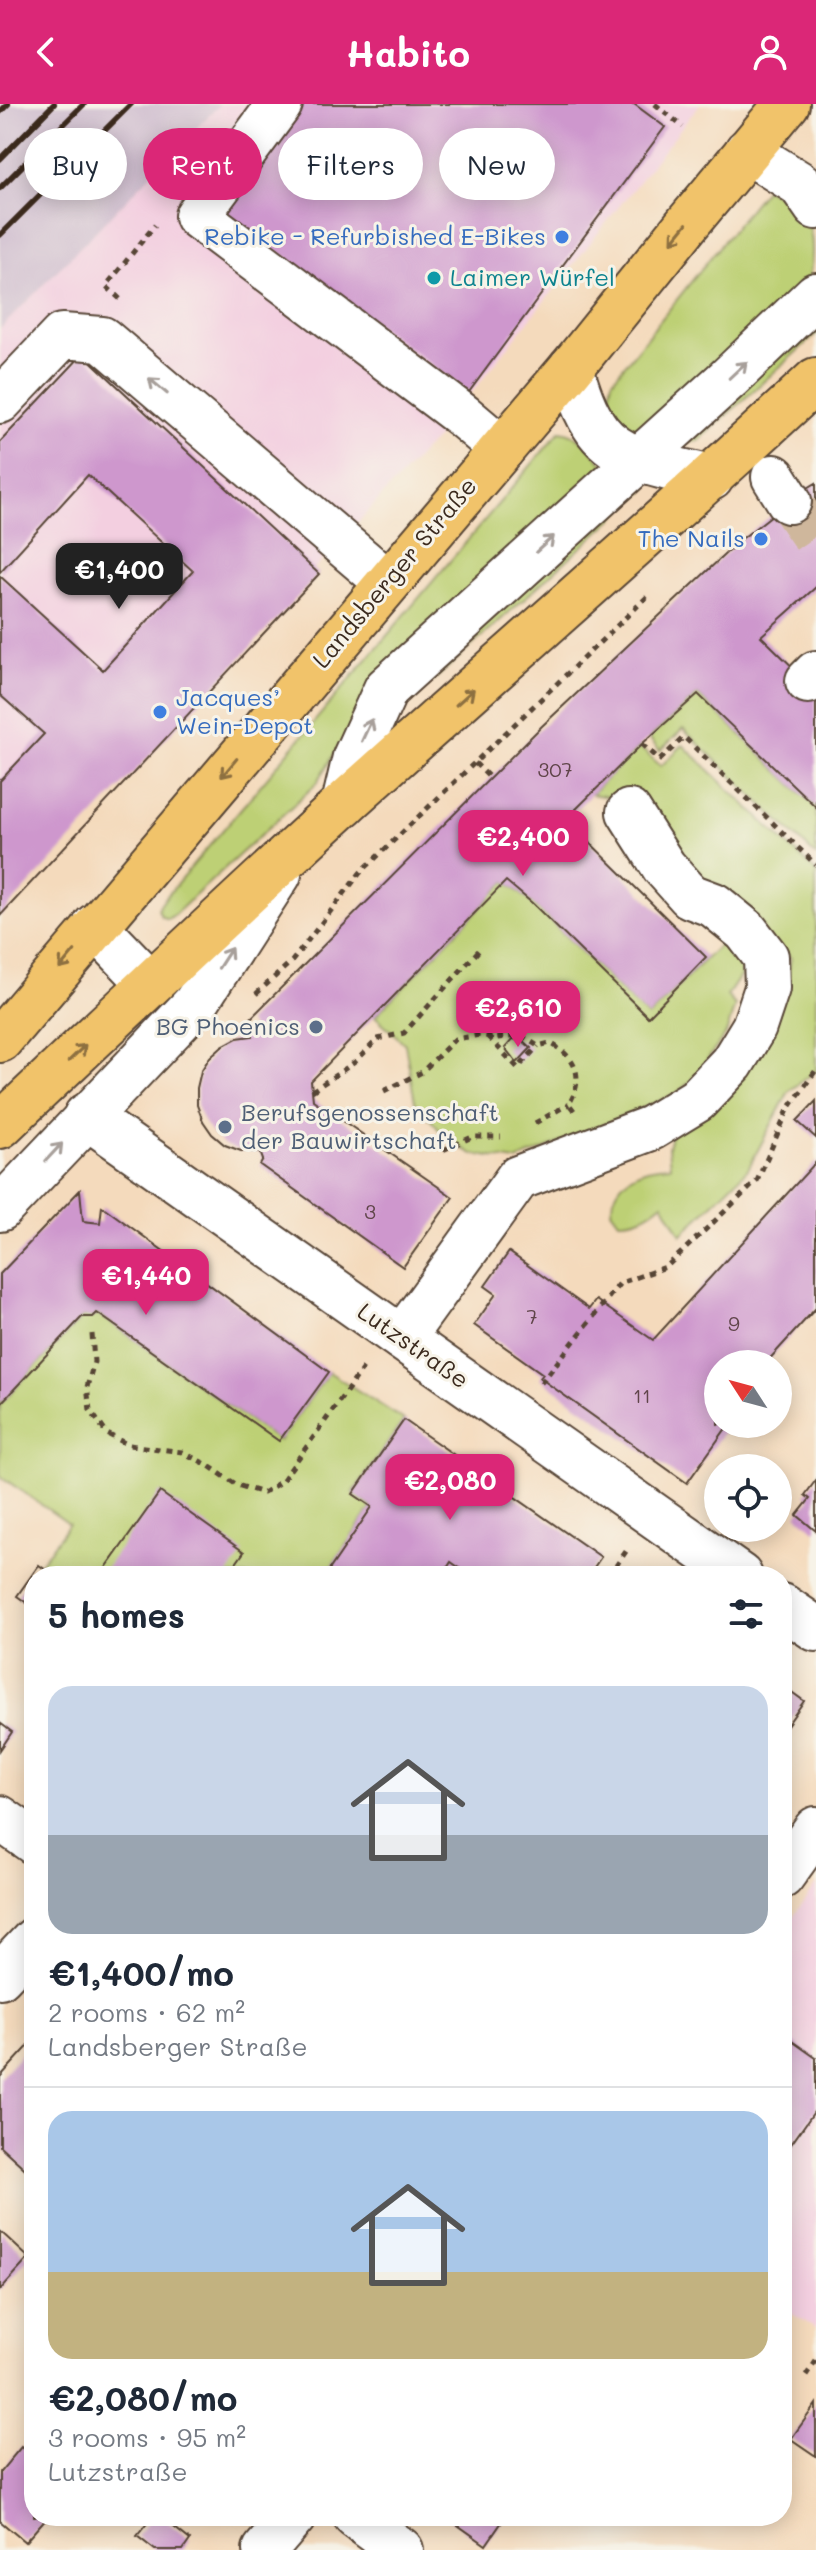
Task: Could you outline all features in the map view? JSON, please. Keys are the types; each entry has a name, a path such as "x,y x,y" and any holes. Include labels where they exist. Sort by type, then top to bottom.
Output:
{"main road":[{"name":"Landsberger Straße","path":"0,1040 571,368 765,122"},
{"path":"0,1126 344,804 809,391"}],"street":[{"path":"280,104 197,216 463,416 502,449"},
{"path":"765,122 816,207"},
{"path":"344,804 355,757 386,689 729,378 816,295"},
{"path":"0,401 62,336 102,339 387,582"},
{"path":"571,368 580,399 598,432 638,459 711,478"},
{"path":"396,1334 518,1178 651,1128 697,1100 732,1063 754,1027 767,988 766,957 746,931 714,905 690,896 664,867 629,812"},
{"path":"0,1209 195,1004 292,853"},
{"path":"95,926 150,983"},
{"name":"Lutzstraße","path":"86,1116 726,1566"},
{"path":"792,1613 816,1629"},
{"path":"0,1818 24,1835"},
{"path":"792,1862 816,1829"},
{"path":"0,1976 24,1951"},
{"path":"265,2550 285,2526"},
{"path":"369,2526 401,2550"}],"path":[{"path":"655,104 683,127"},
{"path":"102,339 120,298 106,286 175,199 197,216"},
{"path":"248,1001 292,961 360,873 657,587"},
{"path":"642,744 660,760 684,737 816,865"},
{"path":"475,763 490,778"},
{"path":"312,1091 355,1062 378,1039 404,1033 481,948"},
{"path":"384,1091 422,1072 455,1039 480,1035 522,1036 538,1046"},
{"path":"488,1037 518,1068 538,1046 550,1043 574,1061 578,1071 569,1104 542,1117 532,1126"},
{"path":"514,1418 620,1283 666,1267 757,1181 788,1110 816,1070"},
{"path":"569,1104 602,1147"},
{"path":"443,1150 472,1137 510,1136"},
{"path":"92,1334 94,1362 87,1387 90,1410 107,1434 129,1445 182,1452 237,1485 263,1493 282,1481 396,1334"},
{"path":"616,1566 635,1539"},
{"path":"806,2376 816,2361"}],"shaded area":[{"path":"0,104 220,104 197,128 143,128 143,183 127,199 127,128 24,128 24,200 126,200 0,329"},
{"path":"220,104 700,104 436,438 0,908 0,329 143,183 143,200 262,200 262,128 197,128"},
{"path":"816,1884 816,2328 792,2314 792,1919"}],"green space":[{"path":"766,188 789,201 806,219 812,254 806,290 650,444 625,426 614,410 610,392 612,381"},
{"path":"816,316 816,334 698,441 670,444"},
{"path":"560,431 580,439 606,467 379,679 317,783 173,916 167,919 161,916 158,909 161,903"},
{"path":"643,480 647,485 645,490 377,731 399,692"},
{"path":"698,694 816,807 816,856 683,729 660,751 649,738"},
{"path":"683,745 816,872 816,1071 789,1091 748,1169 681,1235 663,1203 642,1216 619,1221 611,1210 614,1199 618,1189 631,1176 670,1166 668,1147 672,1132 787,982 791,958 698,886 633,801 591,794 639,747 661,766"},
{"path":"506,881 648,1017 728,936 738,952 741,975 727,996 735,1005 726,1034 692,1080 676,1094 516,1161 473,1154 449,1141 415,1102 405,1044 375,1016"},
{"path":"97,1313 279,1441 329,1372 404,1420 353,1493 372,1507 332,1566 39,1565 69,1524 0,1476 0,1400 2,1402 82,1317 93,1317"}],"building":[{"name":"Laimer Würfel","path":"303,104 634,104 665,127 469,392 224,211 232,200 262,200 262,160 278,138 278,200 423,200 423,128 285,128"},
{"path":"83,354 319,574 0,916 0,781 44,734 0,695 0,576 103,670 193,571 88,475 0,572 0,442"},
{"path":"816,483 816,587 761,636 816,690 816,807 698,694 566,819 706,957 648,1017 506,881 311,1081 313,1100 453,1197 403,1267 260,1165 263,1160 260,1152 241,1151 225,1145 212,1134 197,1105 201,1071 210,1057 237,1038 253,1036 247,1022 542,726 739,541"},
{"path":"513,1039 523,1041 531,1048 517,1063 505,1048"},
{"path":"816,1101 816,1138 797,1121"},
{"path":"816,1162 816,1308 778,1350 704,1350 704,1438 719,1438 708,1454 704,1454 704,1459 687,1483 540,1378 543,1374 474,1325 496,1294 485,1286 509,1252 589,1309 596,1300 653,1340"},
{"path":"80,1190 83,1221 100,1223 102,1206 329,1372 279,1441 97,1313 93,1317 82,1317 2,1402 0,1400 0,1274"},
{"path":"404,1420 601,1557 595,1566 457,1566 451,1562 448,1566 332,1566 372,1507 353,1494"},
{"path":"816,1480 816,1531 797,1515 810,1499 805,1495"},
{"path":"160,1492 244,1552 234,1566 107,1566"},
{"path":"24,1586 24,1601 17,1596"},
{"path":"792,1692 804,1701 792,1718"},
{"path":"0,1723 12,1732 0,1750"},
{"path":"792,2041 816,2058 816,2109 792,2143"},
{"path":"24,2051 24,2168 0,2146 0,2077"},
{"path":"0,2231 24,2253 24,2264 0,2290"},
{"path":"816,2404 816,2456 792,2438"},
{"path":"21,2447 24,2450 24,2526 39,2526 25,2542 0,2521 0,2472"},
{"path":"145,2526 172,2526 190,2540 183,2550 155,2550 137,2536"},
{"path":"459,2526 499,2526 486,2545"}],"tunnel":[{"path":"789,501 816,540"}],"railway":[{"path":"0,112 8,104"},
{"path":"0,159 54,104"},
{"path":"0,188 84,104"},
{"path":"0,235 131,104"}],"place":[{"name":"Rebike - Refurbished E-Bikes","path":"562,237"},
{"name":"Laimer Würfel","path":"434,278"},
{"name":"The Nails","path":"761,539"},
{"name":"Jacques’ Wein-Depot","path":"160,712"},
{"name":"BG Phoenics","path":"316,1027"},
{"name":"Berufsgenossenschaft der Bauwirtschaft","path":"225,1127"}]}
